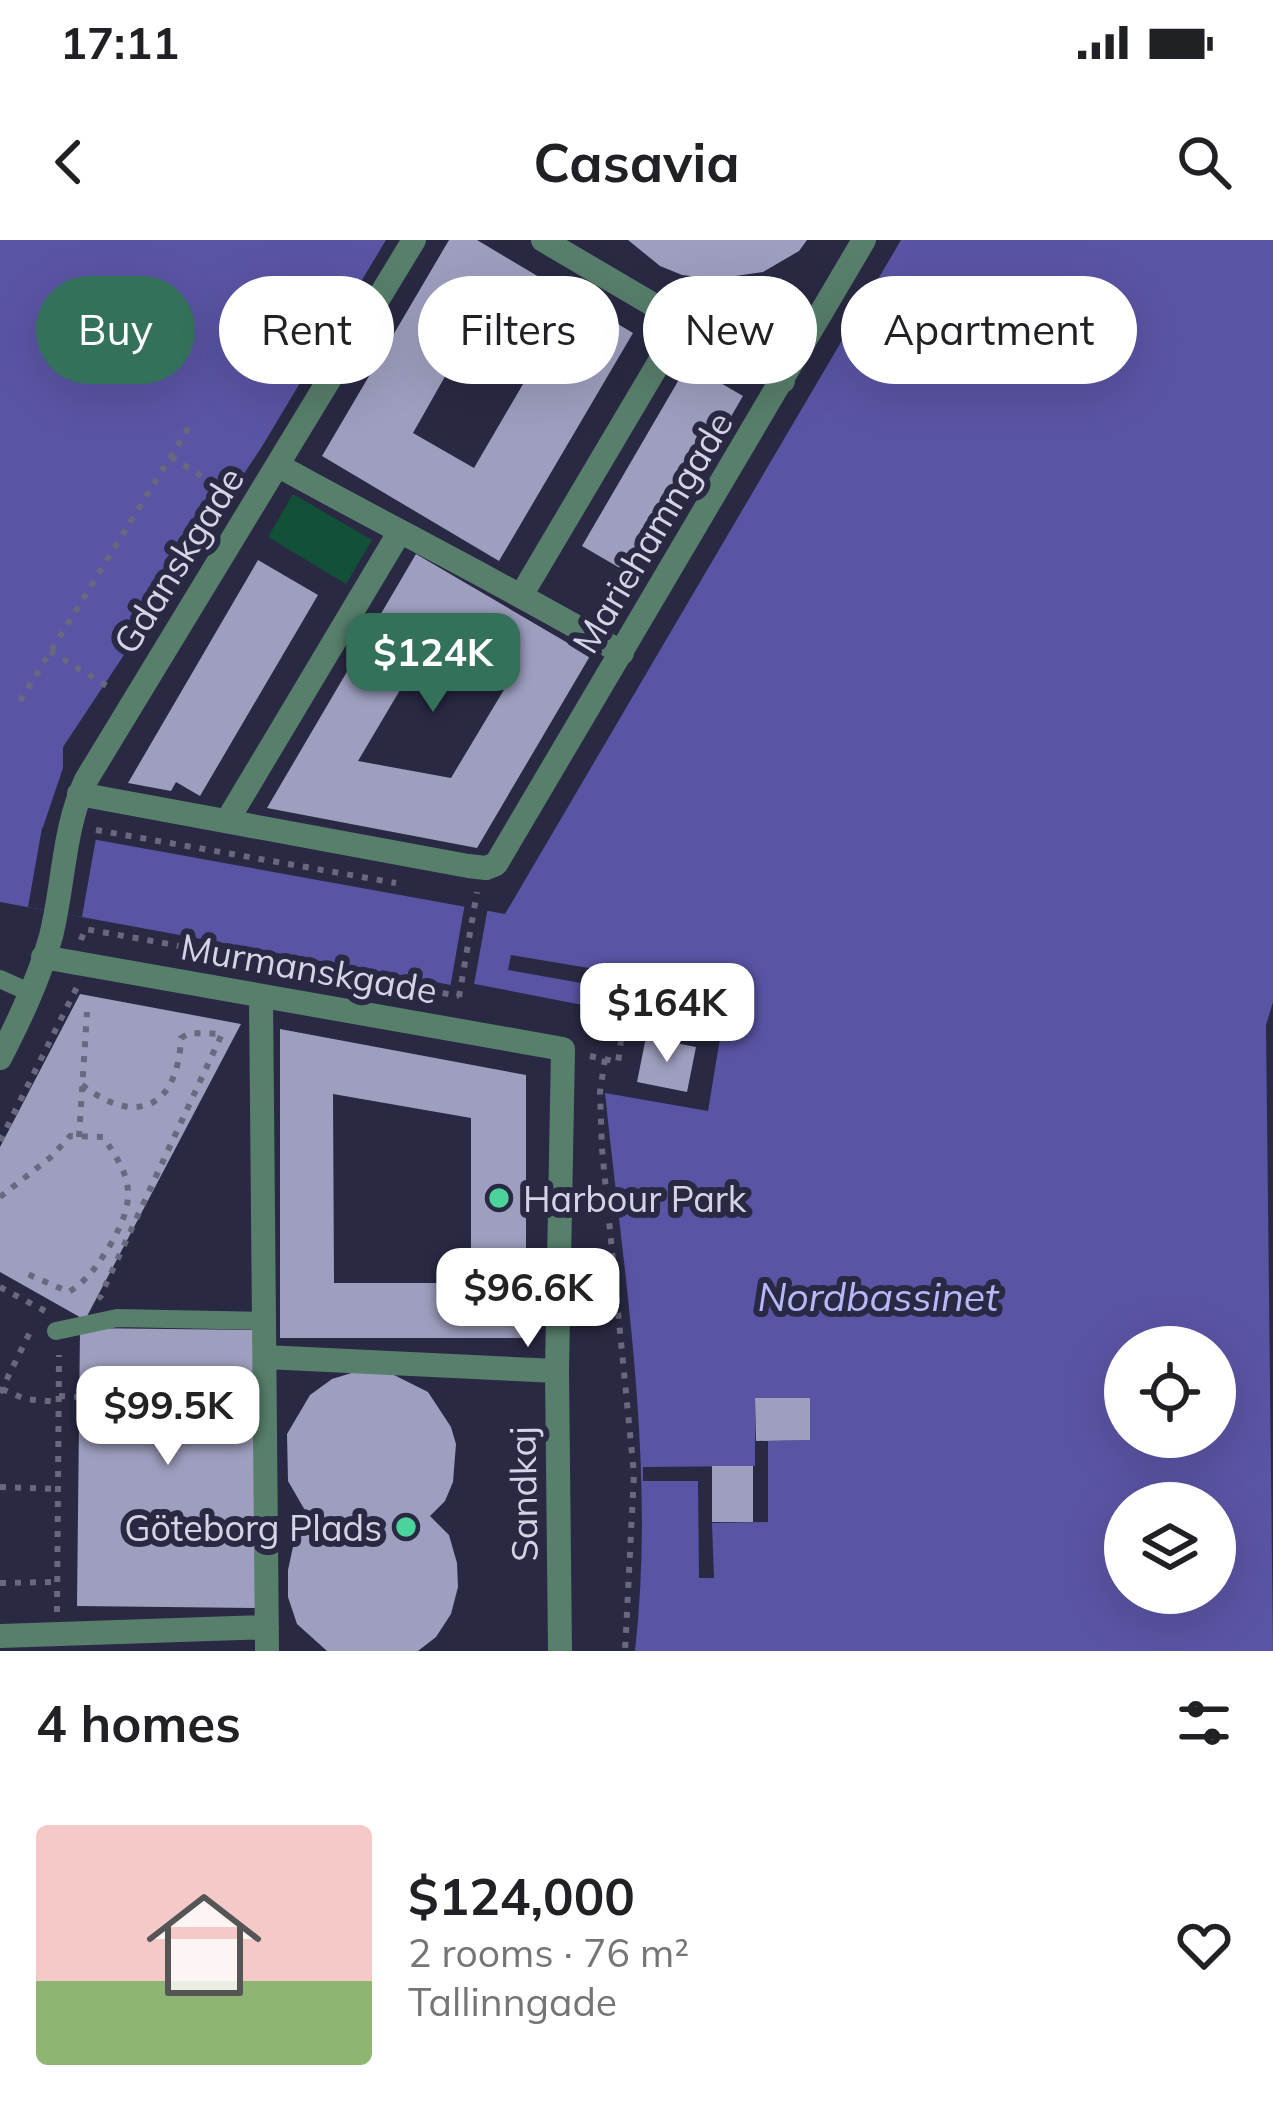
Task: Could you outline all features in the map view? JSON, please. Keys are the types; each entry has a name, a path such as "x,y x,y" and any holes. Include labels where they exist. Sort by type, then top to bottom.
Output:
{"street":[{"name":"Gdanskgade","path":"0,1058 47,947 79,794 414,240"},
{"path":"543,240 643,299"},
{"name":"Mariehamngade","path":"817,321 863,240"},
{"path":"522,594 646,384"},
{"name":"Mariehamngade","path":"79,794 491,867 505,855 781,384"},
{"path":"279,466 522,594 622,653"},
{"path":"227,821 399,533"},
{"name":"Murmanskgade","path":"47,947 260,996 563,1049"},
{"path":"0,1636 267,1639 260,996"},
{"name":"Sandkaj","path":"560,1651 557,1371 563,1049"},
{"path":"265,1357 557,1371"}],"lane":[{"path":"0,979 31,993"},
{"path":"56,1330 117,1318 264,1321"}],"path":[{"path":"20,701 189,427"},
{"path":"171,457 226,492"},
{"path":"50,651 110,688"},
{"path":"102,831 396,883"},
{"path":"85,929 459,996 477,898"},
{"path":"563,1049 618,1061 622,1006 612,984 599,980"},
{"path":"0,1141 79,983 97,986"},
{"path":"595,996 622,1006"},
{"path":"79,1137 87,1012"},
{"path":"82,1085 103,1101 121,1106 152,1103 174,1084 181,1038 222,1034 100,1297"},
{"path":"604,1058 600,1093 634,1474 626,1651"},
{"path":"0,1197 70,1136 103,1137 128,1181 130,1203 123,1223 89,1279 69,1292 25,1273"},
{"path":"586,1196 608,1197"},
{"path":"0,1287 52,1316 56,1330 56,1634"},
{"path":"42,1310 1,1391 26,1400 79,1397"},
{"path":"0,1486 58,1490"},
{"path":"0,1583 57,1582"}],"green space":[{"path":"293,494 372,540 346,584 268,537"}],"water":[{"name":"Nordbassinet","path":"0,240 386,240 364,276 219,276 219,384 299,384 63,747 63,768 42,830 505,914 841,342 841,384 1137,384 1137,276 880,276 901,240 1273,240 1273,1002 1266,1025 1273,1651 635,1651 641,1581 640,1441 605,1093 708,1111 721,1032 475,984 451,985 0,902"}],"pier":[{"path":"42,828 96,838 82,917 28,907"},
{"path":"465,903 488,907 473,990 450,988"},
{"path":"511,955 601,970 598,986 508,970"},
{"path":"755,1398 810,1398 810,1440 768,1441 768,1522 712,1523 714,1578 699,1578 698,1481 643,1481 643,1467 755,1466"}],"building":[{"path":"449,240 477,240 537,276 428,276"},
{"path":"628,240 807,240 799,251 763,272 690,276 660,266"},
{"path":"418,293 418,384 441,384 413,433 474,468 523,384 603,384 499,561 322,456 364,384 394,384 394,334"},
{"path":"619,325 633,333 619,357"},
{"path":"676,384 722,384 743,396 637,578 582,546"},
{"path":"416,554 590,656 477,848 267,808","holes":["432,636 508,683 451,778 358,761"]},
{"path":"258,560 318,595 200,796 176,782 171,791 128,783"},
{"path":"80,994 241,1024 85,1320 0,1272 0,1147"},
{"name":"Harbour Park","path":"280,1029 526,1075 526,1338 280,1338","holes":["333,1094 471,1118 471,1283 334,1283"]},
{"path":"646,1037 696,1047 687,1092 637,1082"},
{"path":"80,1328 258,1330 255,1608 77,1606"},
{"path":"358,1371 392,1374 428,1392 451,1427 456,1444 453,1482 445,1501 430,1516 449,1535 458,1587 451,1614 436,1637 418,1651 327,1651 297,1624 288,1597 294,1542 310,1519 288,1481 287,1434 310,1395 332,1379"},
{"path":"755,1398 810,1398 810,1440 756,1441"},
{"path":"712,1466 753,1466 753,1522 712,1522"}],"place":[{"name":"Harbour Park","path":"499,1198"},
{"name":"Göteborg Plads","path":"406,1527"}]}
